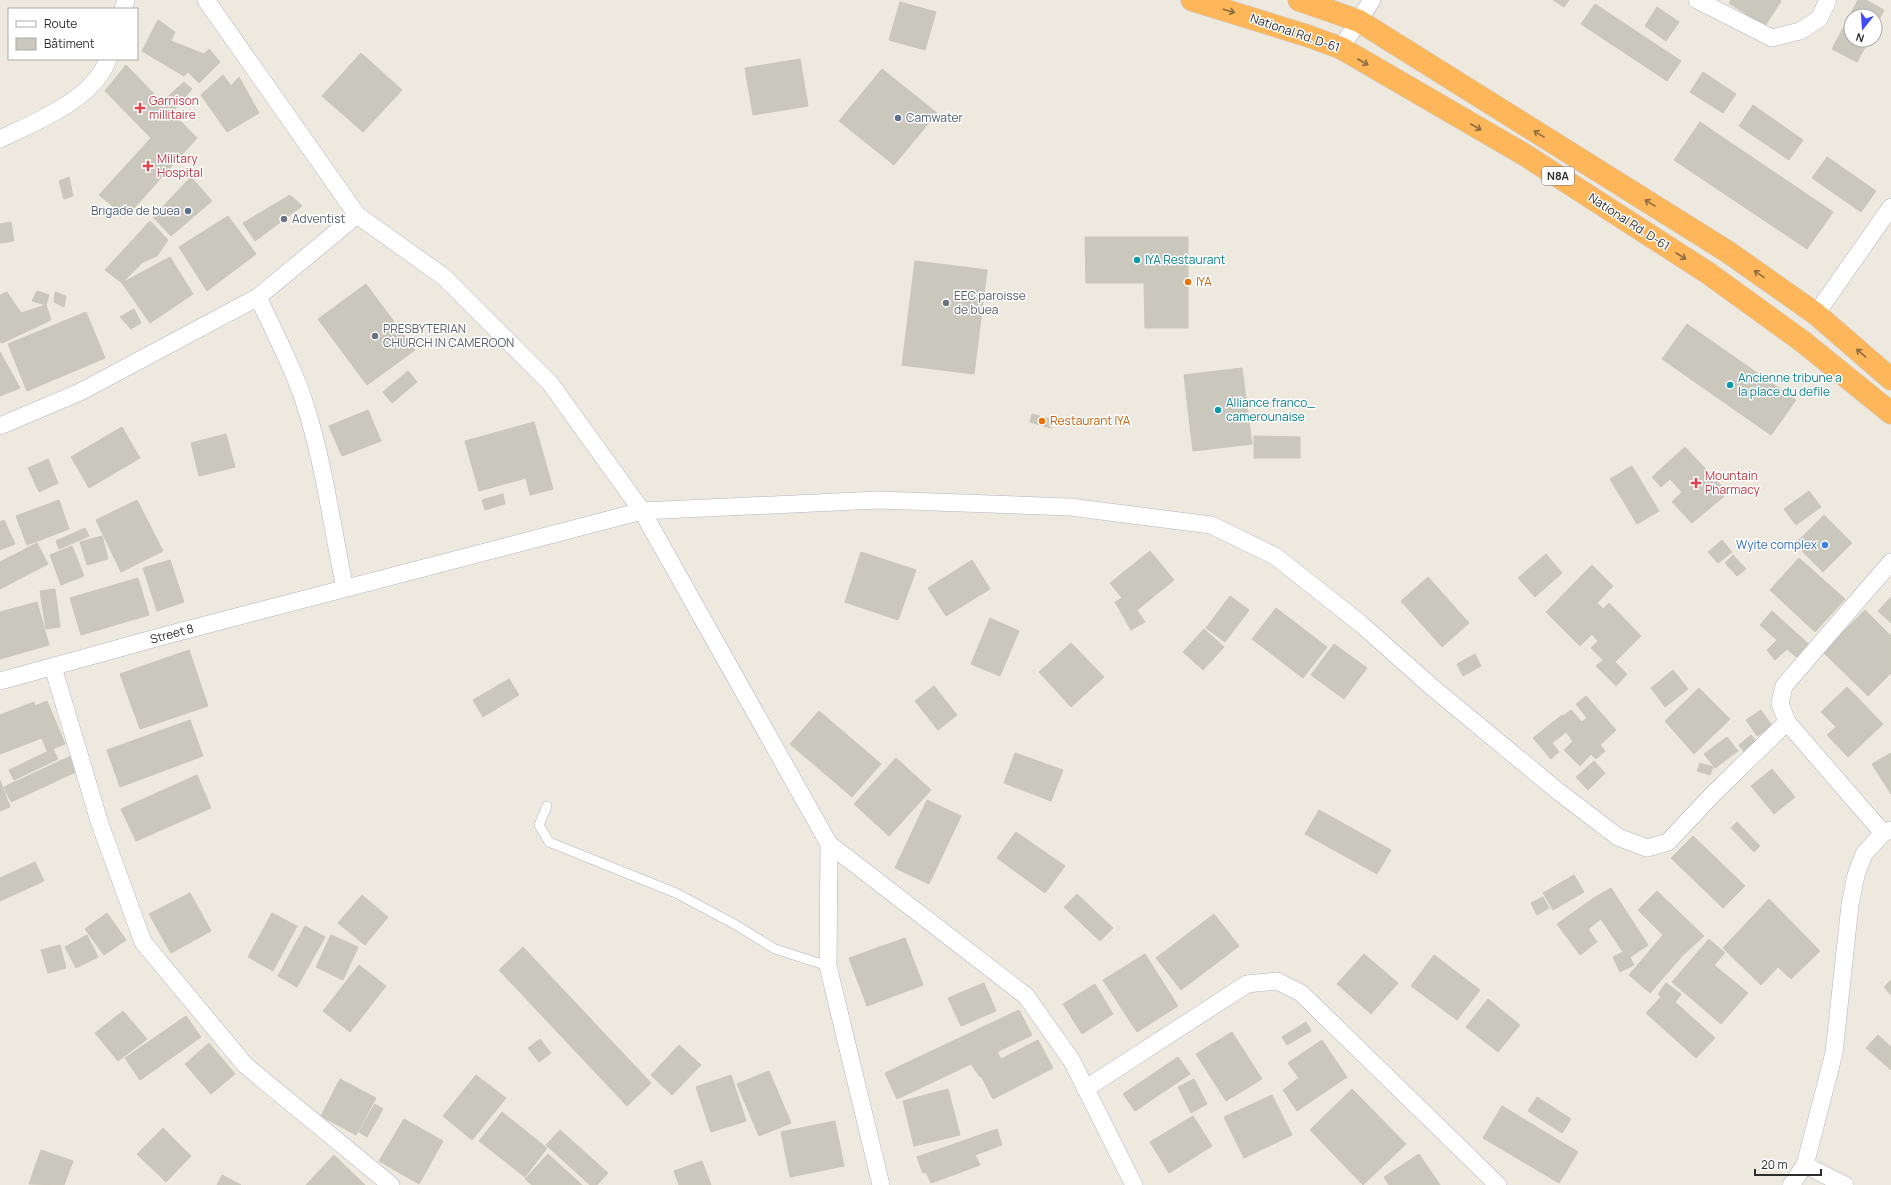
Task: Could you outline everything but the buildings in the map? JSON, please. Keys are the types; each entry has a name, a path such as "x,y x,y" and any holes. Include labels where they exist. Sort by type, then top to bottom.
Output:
{"highway":[{"name":"National Rd. D-61","path":"1192,0 1308,36 1340,48 1525,155 1708,273 1802,341 1891,413"},
{"name":"N8A","path":"1299,0 1359,21 1728,252 1816,314 1891,379"}],"street":[{"path":"206,0 357,215 444,277 550,383 642,511 829,844 1026,996 1072,1061 1134,1185"},
{"path":"1340,48 1372,0"},
{"path":"1697,0 1772,38 1800,31 1819,19 1828,0"},
{"path":"0,139 53,114 84,93 106,66 108,60"},
{"path":"1816,314 1891,206"},
{"path":"0,426 80,392 258,297 357,215"},
{"path":"258,297 283,351 308,413 322,470 345,589"},
{"name":"Street 8","path":"0,681 167,635 642,511 878,500 1070,507 1211,525 1275,556 1360,624 1433,688 1559,792 1618,837 1647,848 1668,842 1713,794 1787,722"},
{"path":"1791,1185 1805,1165 1834,1053 1850,905 1856,875 1864,854 1887,832 1787,722 1780,703 1784,686 1891,562"},
{"path":"52,667 100,824 143,942 245,1065 391,1185"},
{"path":"829,844 828,966 881,1185"},
{"path":"1085,1089 1247,984 1277,981 1300,993 1498,1185"},
{"path":"1805,1165 1845,1185"}],"lane":[{"path":"547,806 539,825 549,842 676,893 736,925 775,949 828,966"}],"place":[{"name":"Garnison millitaire","path":"140,108"},
{"name":"Camwater","path":"898,118"},
{"name":"Military Hospital","path":"148,166"},
{"name":"Brigade de buea","path":"188,211"},
{"name":"Adventist","path":"284,219"},
{"name":"IYA Restaurant","path":"1137,260"},
{"name":"IYA","path":"1188,282"},
{"name":"EEC paroisse de buea","path":"946,303"},
{"name":"PRESBYTERIAN CHURCH IN CAMEROON","path":"375,336"},
{"name":"Ancienne tribune a la place du defile","path":"1730,385"},
{"name":"Alliance franco_ camerounaise","path":"1218,410"},
{"name":"Restaurant IYA","path":"1042,421"},
{"name":"Mountain Pharmacy","path":"1696,483"},
{"name":"Wyite complex","path":"1825,545"}]}
